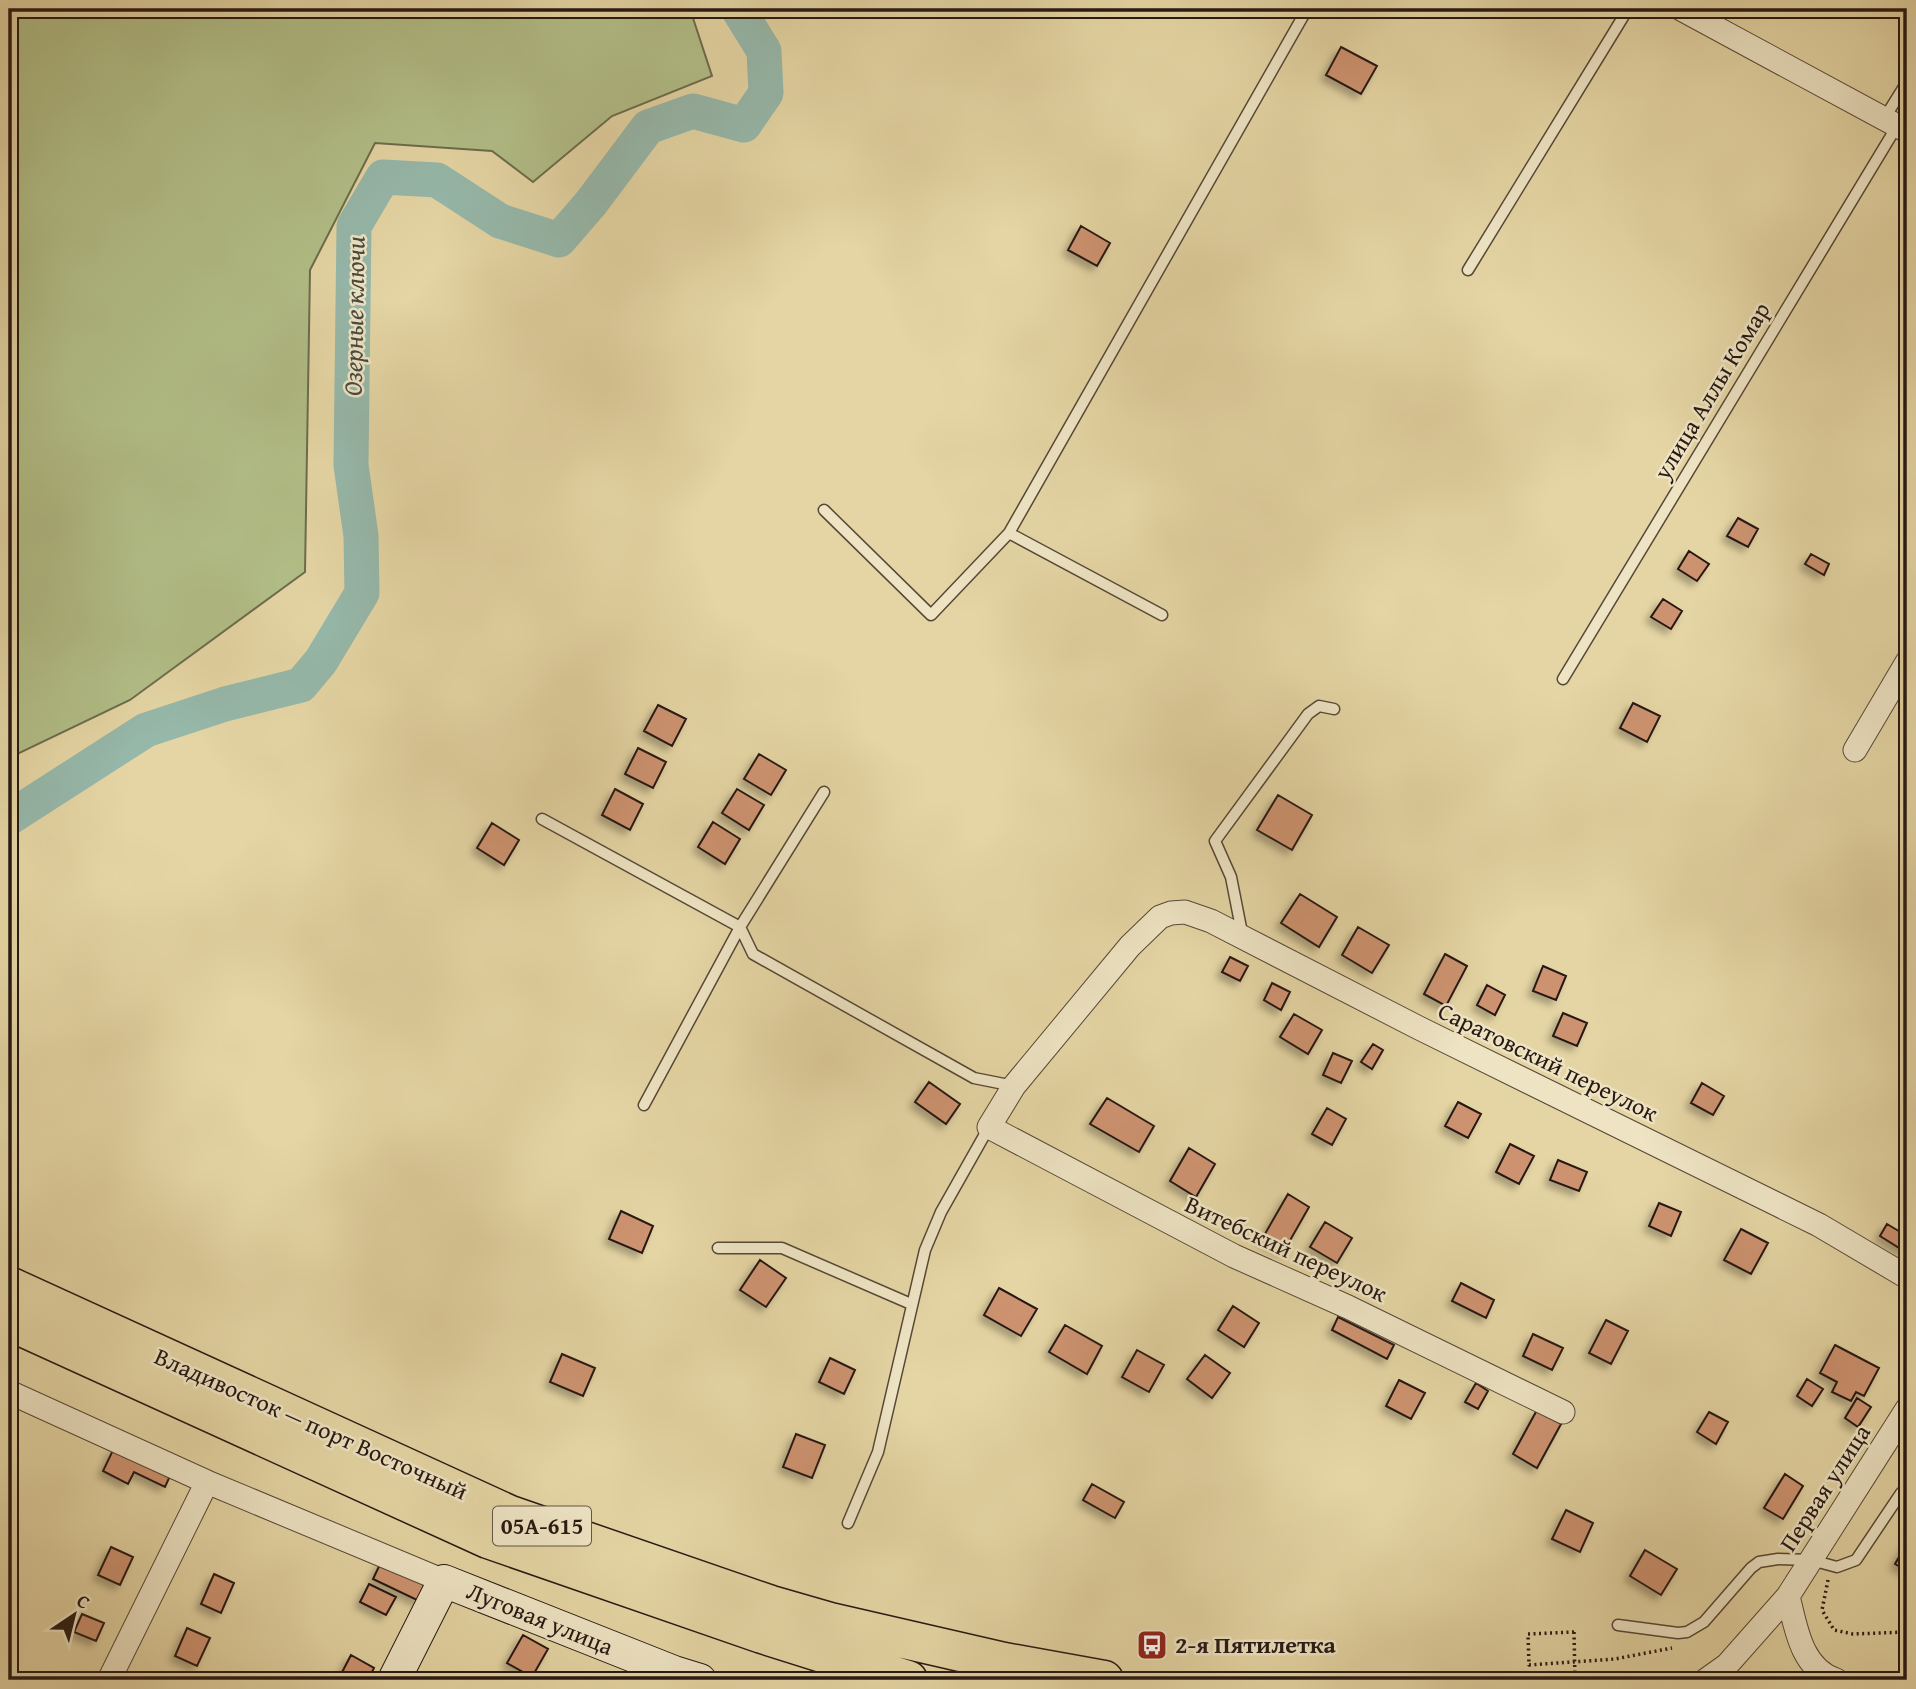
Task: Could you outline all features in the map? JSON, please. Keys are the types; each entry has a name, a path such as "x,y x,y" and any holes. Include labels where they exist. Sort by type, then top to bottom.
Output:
{"highway":[{"name":"Владивосток — порт Восточный","path":"9,1286 510,1514 771,1605 830,1622 1004,1662 1104,1680"},
{"name":"Владивосток — порт Восточный","path":"9,1321 488,1539 762,1634 908,1680"}],"main road":[{"name":"Луговая улица","path":"394,1680 444,1581 700,1680"}],"street":[{"path":"1681,9 1896,125"},
{"path":"1855,750 1907,662"},
{"name":"Саратовский переулок","path":"1014,1086 1130,946 1160,918 1171,913 1185,912 1198,915 1819,1225 1907,1278"},
{"path":"989,1127 1014,1086"},
{"name":"Витебский переулок","path":"989,1127 1234,1256 1349,1307 1563,1412"},
{"path":"9,1392 207,1482 444,1581"},
{"name":"Первая улица","path":"1706,1680 1727,1665 1788,1596 1907,1409"},
{"path":"109,1680 207,1482"},
{"path":"1788,1596 1802,1651 1825,1676 1836,1680"}],"lane":[{"path":"824,510 931,615 1009,533 1307,9"},
{"path":"1468,270 1628,9"},
{"name":"улица Аллы Комар","path":"1563,679 1896,125 1907,82"},
{"path":"1009,533 1162,615"},
{"path":"1244,939 1231,877 1215,841 1308,714 1319,706 1334,709"},
{"path":"644,1105 740,927 824,792"},
{"path":"542,820 740,927 753,954 974,1078 1014,1086"},
{"path":"848,1523 878,1452 925,1250 941,1212 989,1127"},
{"path":"718,1248 782,1248 911,1304"},
{"path":"1618,1625 1678,1633 1693,1630 1704,1622 1751,1567 1759,1562 1778,1559 1811,1560 1837,1567 1856,1560 1901,1493"}],"path":[{"path":"1528,1634 1574,1632 1575,1680"}],"green space":[{"path":"9,9 690,9 712,76 612,116 533,182 492,151 375,143 310,270 305,572 130,700 9,758"}],"building":[{"path":"1341,47 1377,66 1361,94 1326,75"},
{"path":"1081,226 1110,243 1097,266 1068,250"},
{"path":"1738,518 1758,529 1748,547 1727,536"},
{"path":"1689,551 1709,564 1697,581 1678,569"},
{"path":"1811,554 1829,564 1824,575 1805,564"},
{"path":"1663,599 1682,611 1671,629 1651,617"},
{"path":"1633,703 1660,716 1647,742 1620,728"},
{"path":"658,705 686,719 672,746 644,731"},
{"path":"638,748 666,762 653,788 625,774"},
{"path":"759,754 786,770 771,795 744,779"},
{"path":"615,789 643,804 630,830 602,815"},
{"path":"737,789 764,805 749,830 722,813"},
{"path":"1278,795 1312,815 1292,850 1257,830"},
{"path":"713,822 740,839 725,864 698,847"},
{"path":"492,823 519,840 504,865 477,848"},
{"path":"1300,894 1337,917 1319,947 1281,923"},
{"path":"1358,927 1389,945 1372,973 1342,955"},
{"path":"1445,954 1467,966 1446,1006 1424,994"},
{"path":"1230,957 1248,966 1240,981 1222,972"},
{"path":"1543,966 1566,976 1556,1000 1533,991"},
{"path":"1272,983 1290,992 1281,1010 1264,1000"},
{"path":"1487,985 1505,995 1495,1015 1477,1005"},
{"path":"1563,1013 1587,1023 1577,1046 1553,1036"},
{"path":"1294,1014 1322,1030 1308,1054 1280,1037"},
{"path":"1373,1044 1383,1050 1372,1069 1361,1062"},
{"path":"1333,1053 1352,1061 1341,1083 1323,1075"},
{"path":"929,1082 960,1104 946,1124 915,1102"},
{"path":"1702,1083 1724,1096 1713,1115 1691,1103"},
{"path":"1107,1098 1154,1126 1139,1152 1090,1124"},
{"path":"1458,1102 1481,1114 1468,1138 1445,1126"},
{"path":"1327,1108 1346,1119 1332,1145 1312,1134"},
{"path":"1510,1144 1534,1156 1519,1184 1496,1172"},
{"path":"1189,1148 1215,1164 1196,1197 1170,1181"},
{"path":"1558,1160 1587,1172 1579,1191 1550,1180"},
{"path":"1288,1194 1309,1207 1284,1251 1262,1239"},
{"path":"1659,1203 1681,1212 1671,1236 1649,1226"},
{"path":"621,1211 653,1226 642,1253 609,1239"},
{"path":"1325,1222 1352,1238 1337,1263 1310,1247"},
{"path":"1887,1224 1907,1236 1904,1251 1880,1236"},
{"path":"1741,1229 1768,1243 1751,1274 1724,1260"},
{"path":"760,1260 786,1278 766,1307 740,1290"},
{"path":"1461,1283 1494,1300 1486,1318 1452,1301"},
{"path":"999,1288 1037,1309 1021,1336 984,1315"},
{"path":"1233,1306 1259,1323 1244,1347 1218,1330"},
{"path":"1338,1317 1394,1345 1387,1359 1332,1330"},
{"path":"1606,1320 1628,1331 1611,1364 1589,1353"},
{"path":"1065,1325 1102,1346 1087,1374 1049,1352"},
{"path":"1533,1334 1563,1348 1552,1370 1523,1356"},
{"path":"1835,1345 1879,1368 1864,1396 1856,1392 1851,1401 1832,1392 1837,1382 1820,1373"},
{"path":"1137,1350 1164,1365 1149,1392 1122,1377"},
{"path":"562,1354 595,1368 583,1396 550,1382"},
{"path":"1205,1355 1230,1373 1212,1398 1187,1379"},
{"path":"830,1358 855,1370 844,1394 819,1382"},
{"path":"1807,1379 1823,1389 1812,1406 1797,1396"},
{"path":"1399,1380 1425,1393 1411,1419 1386,1406"},
{"path":"1476,1383 1488,1391 1478,1409 1465,1402"},
{"path":"1857,1398 1871,1407 1858,1427 1845,1418"},
{"path":"1537,1410 1561,1424 1537,1468 1513,1454"},
{"path":"1709,1412 1728,1422 1716,1444 1697,1432"},
{"path":"796,1434 825,1445 812,1478 783,1467"},
{"path":"114,1448 170,1476 165,1487 134,1472 128,1484 103,1471"},
{"path":"1785,1474 1803,1486 1783,1519 1764,1508"},
{"path":"1092,1484 1124,1502 1115,1518 1083,1500"},
{"path":"1566,1510 1593,1523 1580,1552 1552,1539"},
{"path":"1907,1543 1907,1571 1895,1564"},
{"path":"111,1547 133,1557 120,1585 98,1575"},
{"path":"1645,1550 1677,1569 1661,1595 1630,1576"},
{"path":"381,1562 427,1585 419,1601 373,1579"},
{"path":"214,1574 234,1583 221,1613 201,1604"},
{"path":"369,1584 396,1597 386,1615 360,1602"},
{"path":"82,1614 104,1623 96,1641 74,1632"},
{"path":"187,1628 210,1638 197,1666 175,1656"},
{"path":"523,1635 548,1649 532,1677 507,1663"},
{"path":"351,1655 374,1668 368,1680 338,1680"}],"waterway":[{"name":"Озерные ключи","path":"9,818 146,730 225,704 301,685 321,661 362,593 361,536 351,465 354,226 383,177 437,180 500,221 559,240 591,203 648,127 693,111 744,125 766,93 764,51 738,9"}],"place":[{"name":"2-я Пятилетка","path":"1152,1645"}]}
